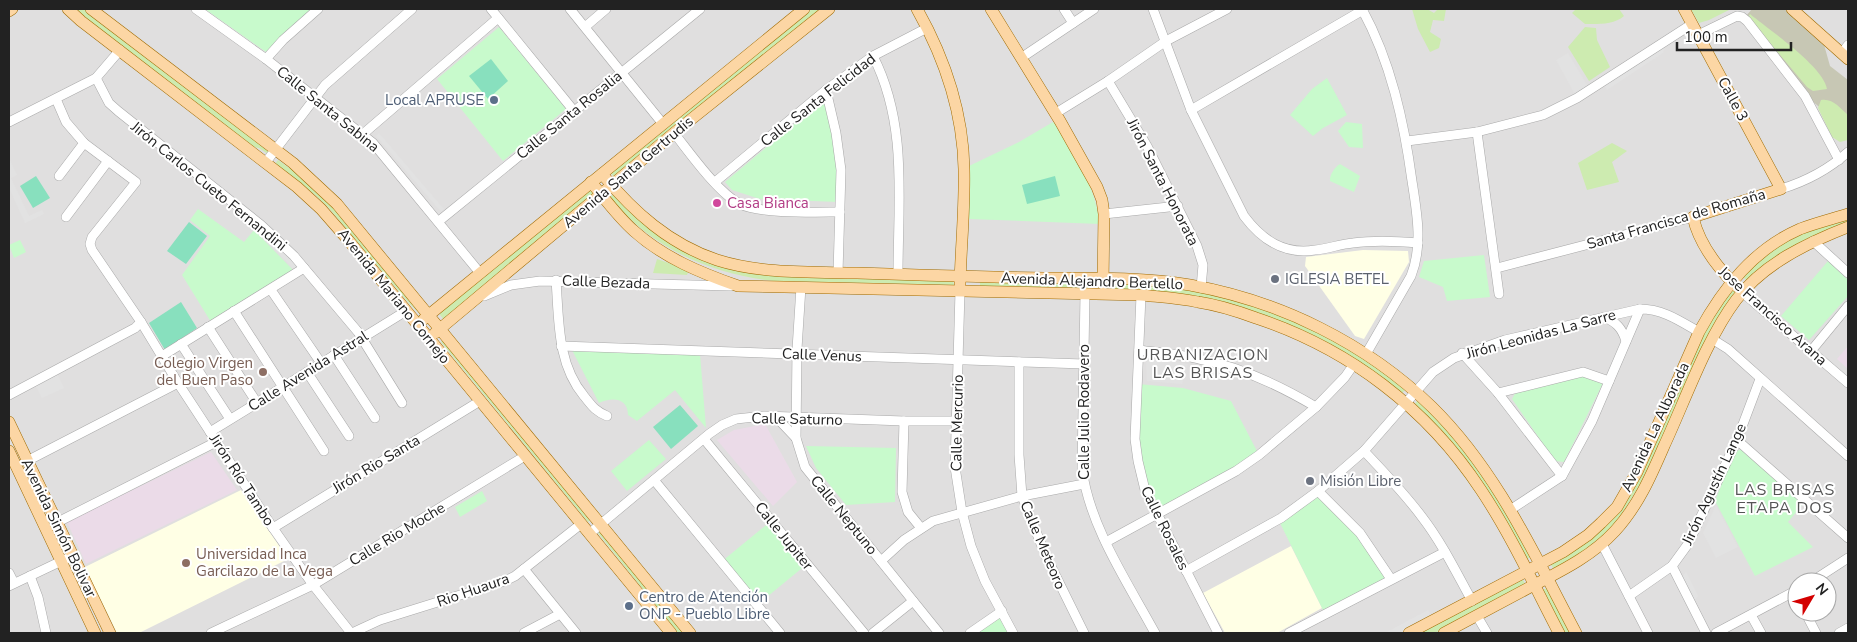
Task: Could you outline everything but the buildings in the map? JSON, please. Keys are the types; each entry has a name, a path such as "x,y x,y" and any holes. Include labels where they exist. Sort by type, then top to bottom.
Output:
{"main road":[{"name":"Avenida Mariano Cornejo","path":"68,9 81,21 298,187 321,209 668,632"},
{"name":"Avenida Mariano Cornejo","path":"92,9 101,14 275,150 319,186 337,204 690,633"},
{"name":"Avenida Santa Gertrudis","path":"418,325 804,9"},
{"name":"Avenida Santa Gertrudis","path":"428,338 674,133 829,9"},
{"path":"917,9 939,53 953,98 959,126 964,168 960,292"},
{"path":"991,9 1024,55 1092,174 1102,200 1104,214 1103,294"},
{"name":"Calle 3","path":"1684,9 1781,188"},
{"path":"1792,9 1846,52"},
{"name":"Avenida Alejandro Bertello","path":"602,174 632,208 658,230 694,250 717,260 741,266 763,270 838,273 1104,278 1152,281 1201,288 1244,298 1316,326 1366,354 1415,392 1466,444 1510,510 1576,633"},
{"name":"Avenida Alejandro Bertello","path":"591,182 634,231 659,251 702,273 738,286 1141,295 1198,302 1240,312 1300,334 1354,364 1406,403 1451,449 1481,489 1497,515 1559,633"},
{"name":"Santa Francisca de Romaña","path":"1693,217 1781,188"},
{"name":"Avenida La Alborada","path":"1409,633 1540,565 1576,544 1601,523 1616,506 1637,472 1699,332 1731,281 1761,254 1786,236 1848,214"},
{"name":"Jose Francisco Arana","path":"1693,217 1696,232 1710,257 1742,292"},
{"name":"Avenida La Alborada","path":"1444,633 1547,579 1602,544 1622,523 1640,498 1712,339 1742,292 1780,261 1813,241 1848,227"},
{"name":"Avenida Simón Bolivar","path":"9,422 110,633"},
{"name":"Avenida Simón Bolivar","path":"9,451 12,466 61,561 95,633"}],"street":[{"name":"Calle Santa Sabina","path":"196,9 266,59 363,134 380,150 480,273"},
{"path":"266,59 283,40 318,9"},
{"path":"266,162 315,97 335,74 412,9"},
{"path":"490,9 574,111"},
{"path":"570,9 663,124"},
{"path":"585,27 606,9"},
{"name":"Calle Santa Rosalia","path":"439,221 700,9"},
{"path":"1064,9 1073,23"},
{"path":"1024,55 1094,9"},
{"path":"1154,9 1191,110 1244,216 1264,239 1274,244 1302,251 1370,241 1418,243"},
{"path":"1056,113 1166,41 1227,9"},
{"path":"1191,110 1362,10 1379,44 1389,72 1407,141 1418,243 1416,264 1411,276 1366,354"},
{"path":"1698,35 1730,18 1742,16 1798,86 1840,160"},
{"path":"363,134 498,18"},
{"path":"1407,141 1477,132 1526,120 1558,109 1692,24"},
{"name":"Calle Santa Felicidad","path":"715,182 826,90 873,56 927,28"},
{"path":"9,122 96,78 120,50"},
{"path":"873,56 880,69 888,94 898,149 900,181 898,274"},
{"name":"Jirón Carlos Cueto Fernandini","path":"96,78 110,103 118,111 260,225 304,268 362,338 402,403"},
{"name":"Jirón Santa Honorata","path":"1108,80 1147,146 1201,256 1201,288"},
{"path":"826,90 839,148 841,170 838,273"},
{"path":"56,99 66,122 84,143 108,162 66,216"},
{"path":"1477,132 1499,294"},
{"path":"674,133 726,194 740,204 754,208 790,211 840,212"},
{"path":"59,176 84,143"},
{"name":"Santa Francisca de Romaña","path":"1781,188 1804,181 1840,160 1848,152"},
{"name":"Jirón Río Tambo","path":"108,162 136,182 92,237 90,244 92,250 273,528 313,585 351,633"},
{"path":"1104,214 1178,206"},
{"name":"Santa Francisca de Romaña","path":"1496,268 1693,217"},
{"path":"1813,241 1848,273"},
{"path":"162,356 304,268"},
{"path":"556,280 561,346 570,373 580,391 596,411 607,416"},
{"name":"Calle Bezada","path":"476,299 518,284 556,280 738,286"},
{"name":"Calle Neptuno","path":"801,287 796,438 805,467 912,601 940,633"},
{"path":"271,290 321,364"},
{"name":"Calle Mercurio","path":"960,292 955,467 962,512 971,546 985,580 1013,633"},
{"name":"Jose Francisco Arana","path":"1742,292 1848,384"},
{"name":"Calle Julio Rodavero","path":"1085,294 1082,468 1084,484 1090,509 1155,633"},
{"name":"Calle Rosales","path":"1141,295 1136,439 1138,461 1145,490 1156,514 1218,633"},
{"path":"1811,351 1848,306"},
{"path":"1510,510 1562,476 1592,421 1640,309"},
{"name":"Jirón Leonidas La Sarre","path":"1186,571 1282,518 1318,491 1364,451 1433,372 1462,353 1505,340 1640,309 1651,309 1672,316 1699,332"},
{"name":"Calle Avenida Astral","path":"210,432 406,311"},
{"path":"234,312 284,386 324,451"},
{"path":"1604,317 1618,325 1626,341"},
{"path":"9,395 135,328 140,322"},
{"path":"208,327 257,403"},
{"path":"1712,339 1728,349 1848,456"},
{"path":"181,344 230,420"},
{"name":"Calle Venus","path":"561,346 1084,364"},
{"path":"1139,350 1199,359 1228,366 1280,386 1316,407"},
{"path":"1462,353 1498,394 1562,476"},
{"path":"334,355 375,418"},
{"name":"Calle Meteoro","path":"1019,362 1019,455 1022,496 1044,554 1084,633"},
{"path":"1106,542 1236,471 1264,451 1316,407 1345,377 1354,364"},
{"path":"308,372 349,436"},
{"path":"1498,394 1582,372 1609,381"},
{"name":"Jirón Agustín Lange","path":"1629,596 1672,566 1688,544 1737,440 1760,379"},
{"path":"27,461 178,383"},
{"path":"1297,396 1302,409 1299,422"},
{"name":"Jirón Rio Santa","path":"273,528 480,401"},
{"path":"775,416 796,438"},
{"name":"Calle Saturno","path":"589,534 722,425 736,420 775,416 956,421"},
{"path":"904,421 902,492 908,512 921,528"},
{"name":"Calle Jupiter","path":"704,439 864,633"},
{"path":"1737,440 1848,538"},
{"path":"56,523 216,442"},
{"path":"1364,451 1401,490 1424,519 1472,601"},
{"name":"Calle Rio Moche","path":"211,633 313,585 525,456"},
{"path":"654,480 780,633"},
{"path":"881,561 932,521 1022,496 1084,484"},
{"path":"1318,491 1360,534 1392,579"},
{"name":"Rio Huaura","path":"351,633 380,620 505,581 524,569 581,524"},
{"path":"1602,544 1648,633"},
{"path":"1289,633 1445,552"},
{"path":"9,573 11,585 72,556"},
{"path":"1826,572 1848,558"},
{"path":"1672,566 1706,633"},
{"path":"524,569 576,633"},
{"path":"30,576 38,597 46,633"},
{"path":"1716,633 1787,598"},
{"path":"874,633 912,601"},
{"path":"970,633 1002,611"},
{"path":"524,633 560,614"},
{"path":"1478,616 1487,633"},
{"path":"1751,616 1761,633"},
{"path":"1839,633 1848,628"}],"shaded area":[{"path":"9,9 1848,9 1848,633 9,633"},
{"path":"1752,9 1786,9 1823,41 1830,66 1848,80 1848,132 1810,99 1793,73 1746,16"},
{"path":"1667,41 1663,53 1607,90 1601,82"},
{"path":"1568,53 1590,90 1577,98 1556,60"},
{"path":"379,133 444,209 441,212 376,136"},
{"path":"9,158 17,175 11,178 29,216 42,210 44,214 25,223 9,188"},
{"path":"260,227 299,266 294,270 257,232"},
{"path":"1363,250 1408,251 1409,262 1364,339 1355,336 1305,266 1306,257"},
{"path":"1848,346 1848,369 1837,359"},
{"path":"1151,358 1188,364 1182,384 1147,381 1146,362"},
{"path":"56,372 64,388 42,398 34,383"},
{"path":"765,424 797,482 773,506 717,440 734,430"},
{"path":"211,452 237,490 86,564 67,522"},
{"name":"Universidad Inca Garcilazo de la Vega","path":"241,490 288,559 139,633 117,633 85,567"},
{"path":"1716,505 1738,547 1716,558 1703,533"},
{"path":"1291,546 1322,608 1277,633 1225,633 1203,593"},
{"path":"1686,572 1698,596 1694,601 1682,577"},
{"path":"1428,610 1434,620 1409,633 1385,633"}],"green space":[{"path":"76,9 87,9 269,150 268,154 259,148 253,147 85,19"},
{"path":"205,9 313,9 266,52"},
{"path":"812,9 824,9 614,177 610,172"},
{"path":"1412,9 1427,9 1434,13 1438,9 1446,9 1444,21 1433,20 1430,32 1441,39 1439,48 1430,52 1418,29"},
{"path":"1576,9 1619,9 1624,16 1616,21 1585,24 1572,13"},
{"path":"1691,9 1731,9 1699,23"},
{"path":"1750,14 1806,60 1824,80 1827,89 1813,91 1807,87 1748,17"},
{"path":"499,27 566,109 503,161 437,79"},
{"path":"1585,27 1596,28 1597,40 1610,67 1589,81 1568,47"},
{"path":"491,59 508,81 488,99 469,76"},
{"path":"1327,78 1347,115 1323,128 1313,136 1290,115 1312,89"},
{"path":"823,100 834,134 840,171 838,202 760,199 732,190 725,182"},
{"path":"1821,100 1833,102 1848,115 1848,140 1840,142 1832,137 1818,108"},
{"path":"1053,122 1089,183 1100,224 969,219 969,166 1019,142"},
{"path":"1346,122 1362,124 1363,148 1349,147 1338,131"},
{"path":"1612,143 1627,151 1612,162 1619,182 1587,190 1578,163"},
{"path":"278,160 289,168 293,168 317,187 422,316 328,207 275,164"},
{"path":"1340,164 1360,176 1354,192 1330,181 1330,176"},
{"path":"36,176 50,198 33,208 20,186"},
{"path":"1055,176 1060,196 1027,204 1022,185"},
{"path":"588,188 592,190 593,196 444,320 440,313"},
{"path":"615,193 630,209 733,269 952,277 954,285 774,281 727,272 683,255 644,231 610,197"},
{"path":"198,209 244,242 254,230 295,272 211,322 182,275 210,236 190,220"},
{"path":"1848,216 1848,223 1747,281 1743,277 1745,271 1786,241 1805,231"},
{"path":"189,222 207,236 186,264 167,251"},
{"path":"20,240 26,252 14,258 9,245"},
{"path":"1484,255 1490,297 1447,301 1443,287 1419,277 1424,261"},
{"path":"657,259 689,270 687,275 653,273"},
{"path":"1828,261 1848,280 1848,296 1809,340 1781,316"},
{"path":"980,278 1094,282 1093,288 980,286"},
{"path":"1115,281 1183,287 1274,311 1350,348 1406,389 1401,394 1262,316 1114,291"},
{"path":"1732,289 1739,297 1650,468 1614,527 1571,561 1554,569 1551,565 1553,561 1615,514 1700,337"},
{"path":"181,302 197,328 165,350 149,323"},
{"path":"444,338 595,517 588,522 441,342"},
{"path":"571,348 700,354 706,428 675,390 637,421 628,415 625,405 618,400 613,399 599,403"},
{"path":"1584,375 1603,383 1564,462 1555,461 1512,399 1516,392"},
{"path":"1138,384 1183,388 1231,401 1259,455 1156,514 1138,461"},
{"path":"1417,401 1422,403 1459,442 1480,470 1532,557 1524,560 1414,406"},
{"path":"680,405 698,426 671,449 653,427"},
{"path":"649,440 666,459 627,491 611,471"},
{"path":"806,446 896,448 895,502 846,505 816,468"},
{"path":"1742,449 1803,504 1788,522 1813,547 1755,576 1715,501 1734,452"},
{"path":"482,491 487,501 460,517 455,507"},
{"path":"1317,495 1356,534 1385,575 1384,579 1323,610 1280,523"},
{"path":"771,521 807,564 757,605 721,562"},
{"path":"601,531 689,633 678,633 598,533"},
{"path":"1521,577 1526,585 1435,633 1415,633"},
{"path":"1548,588 1573,633 1564,633 1543,594 1544,589"},
{"path":"1002,611 1013,633 970,633"}],"place":[{"name":"Local APRUSE","path":"494,100"},
{"name":"Casa Bianca","path":"717,203"},
{"name":"IGLESIA BETEL","path":"1275,279"},
{"name":"Colegio Virgen del Buen Paso","path":"263,372"},
{"name":"Misión Libre","path":"1310,481"},
{"name":"Universidad Inca Garcilazo de la Vega","path":"186,563"},
{"name":"Centro de Atención ONP - Pueblo Libre","path":"629,606"}],"district":[{"name":"URBANIZACION LAS BRISAS","path":"1203,364"},
{"name":"LAS BRISAS ETAPA DOS","path":"1785,499"}]}
